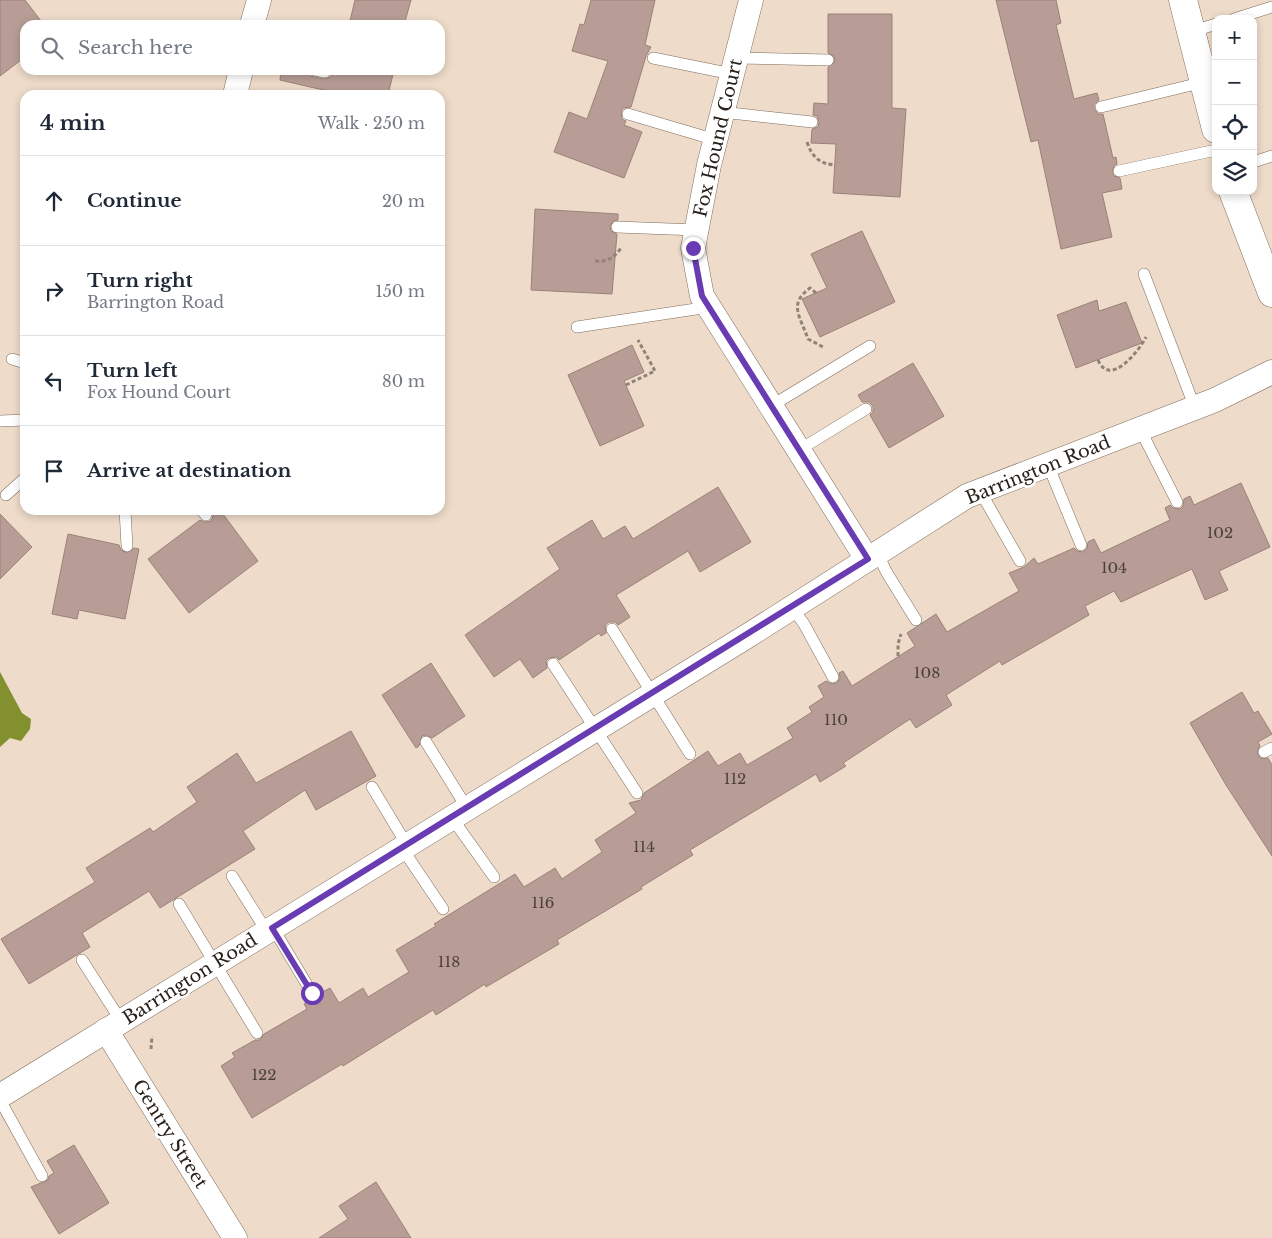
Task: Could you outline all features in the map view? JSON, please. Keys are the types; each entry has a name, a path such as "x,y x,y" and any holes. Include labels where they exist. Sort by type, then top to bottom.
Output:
{"street":[{"path":"253,20 259,0"},
{"name":"Fox Hound Court","path":"751,0 722,112 693,248 702,296 799,450 872,556"},
{"path":"1183,0 1203,28 1204,82 1212,113"},
{"path":"236,90 240,75"},
{"path":"1235,195 1265,253 1272,293"},
{"name":"Barrington Road","path":"0,1096 653,694 967,496 1195,408 1272,372"},
{"name":"Gentry Street","path":"114,1026 235,1238"}],"lane":[{"path":"1247,15 1272,7"},
{"path":"653,58 734,66 828,60"},
{"path":"1101,107 1204,82"},
{"path":"722,112 809,122"},
{"path":"628,114 716,140"},
{"path":"1119,172 1212,151"},
{"path":"1257,161 1272,156"},
{"path":"617,227 697,230"},
{"path":"1144,274 1195,408"},
{"path":"577,327 709,307"},
{"path":"771,406 870,346"},
{"path":"12,359 20,361"},
{"path":"799,450 866,409"},
{"path":"0,421 20,420"},
{"path":"1140,429 1177,502"},
{"path":"1048,465 1082,545"},
{"path":"6,495 20,482"},
{"path":"980,491 1020,561"},
{"path":"125,515 127,546"},
{"path":"872,556 887,574 916,620"},
{"path":"792,607 804,624 833,677"},
{"path":"612,629 690,754"},
{"path":"553,664 637,793"},
{"path":"426,742 460,813 494,876"},
{"path":"372,787 405,847 443,909"},
{"path":"232,876 312,993"},
{"path":"179,904 216,963 256,1033"},
{"path":"82,960 114,1026"},
{"path":"0,1100 42,1176"}],"path":[{"path":"809,122 806,137 813,156 824,164 835,165"},
{"path":"816,292 810,288 800,296 796,305 808,339 827,350 836,367"},
{"path":"1098,360 1104,368 1109,370 1120,368 1139,350 1150,326 1161,318"},
{"path":"626,385 655,371 628,319"}],"shaded area":[{"path":"0,672 22,713 31,719 30,729 21,741 10,738 0,747"}],"building":[{"path":"0,0 25,0 40,20 20,20 20,61 0,76"},
{"path":"355,0 411,0 405,20 350,20"},
{"path":"591,0 655,0 645,45 651,47 646,56 631,107 623,108 621,112 622,119 626,121 624,125 642,132 624,178 554,152 569,112 587,119 608,61 572,51 580,24 584,25"},
{"path":"996,0 1056,0 1061,23 1056,25 1074,99 1097,93 1099,100 1094,104 1094,109 1098,114 1103,114 1113,158 1116,157 1117,164 1112,172 1114,176 1120,178 1122,189 1102,193 1112,237 1061,249 1038,140 1031,142"},
{"path":"828,14 892,14 892,108 906,109 900,197 833,193 836,144 811,143 812,129 818,127 819,122 817,116 813,115 814,103 828,104 828,67 835,61 834,56 828,53"},
{"path":"280,75 310,75 324,79 331,77 331,75 393,75 389,90 323,90 280,80"},
{"path":"535,209 618,214 618,220 613,221 610,226 611,231 617,234 612,294 531,290"},
{"path":"862,231 895,302 820,337 802,299 827,288 811,254"},
{"path":"1097,300 1099,311 1126,302 1142,343 1076,368 1057,315"},
{"path":"632,345 644,372 624,381 644,426 600,446 568,375"},
{"path":"913,363 944,416 889,448 870,415 873,412 873,406 869,402 862,402 858,395"},
{"path":"1241,483 1270,547 1219,571 1228,590 1205,600 1192,569 1121,602 1114,591 1085,606 1089,615 1002,665 1000,661 946,695 952,705 916,728 910,719 843,763 846,766 820,782 816,774 690,850 693,855 641,887 642,889 557,940 559,944 486,987 485,984 436,1015 433,1010 343,1066 342,1064 252,1118 221,1066 235,1057 232,1053 255,1040 260,1040 264,1034 307,1009 304,1004 316,999 319,994 330,988 339,1003 363,988 368,997 409,972 396,950 515,874 524,887 555,868 562,879 602,852 595,840 636,813 629,803 641,800 644,793 708,751 718,766 740,753 747,765 793,738 787,728 812,712 809,707 824,697 818,686 826,681 832,684 837,683 840,678 839,673 843,671 852,686 915,646 907,633 936,614 947,632 1019,591 1009,573 1024,567 1034,558 1038,564 1074,548 1077,551 1083,552 1087,549 1088,542 1094,539 1101,553 1170,520 1165,508 1170,505 1173,508 1180,509 1183,506 1184,499 1190,496 1194,505"},
{"path":"718,487 751,542 700,572 688,551 616,595 630,617 618,625 615,622 608,622 605,626 606,633 601,636 599,633 559,660 556,657 549,658 546,661 547,668 533,678 520,659 494,677 465,635 560,569 547,548 592,520 603,539 625,526 633,539"},
{"path":"0,514 32,547 0,579"},
{"path":"224,515 258,561 189,613 148,559 200,520 205,522 211,521 213,516"},
{"path":"68,534 119,545 121,550 127,553 134,548 139,549 125,619 79,610 77,619 52,614"},
{"path":"431,663 465,716 432,738 426,735 422,736 419,746 416,748 382,695"},
{"path":"1242,692 1254,713 1258,711 1272,734 1258,742 1260,746 1257,752 1260,758 1268,758 1272,765 1272,856 1226,785 1190,723"},
{"path":"351,731 376,776 316,810 305,790 243,831 255,849 160,908 149,891 82,933 90,947 29,984 1,939 95,882 86,868 150,828 153,832 197,802 187,787 237,753 256,783"},
{"path":"74,1145 109,1203 59,1234 31,1187 48,1180 49,1176 54,1173 47,1161"},
{"path":"376,1182 411,1238 319,1238 348,1219 339,1206"}],"route":[{"path":"312,993 272,928 749,635 868,559 702,296 693,248"}]}
